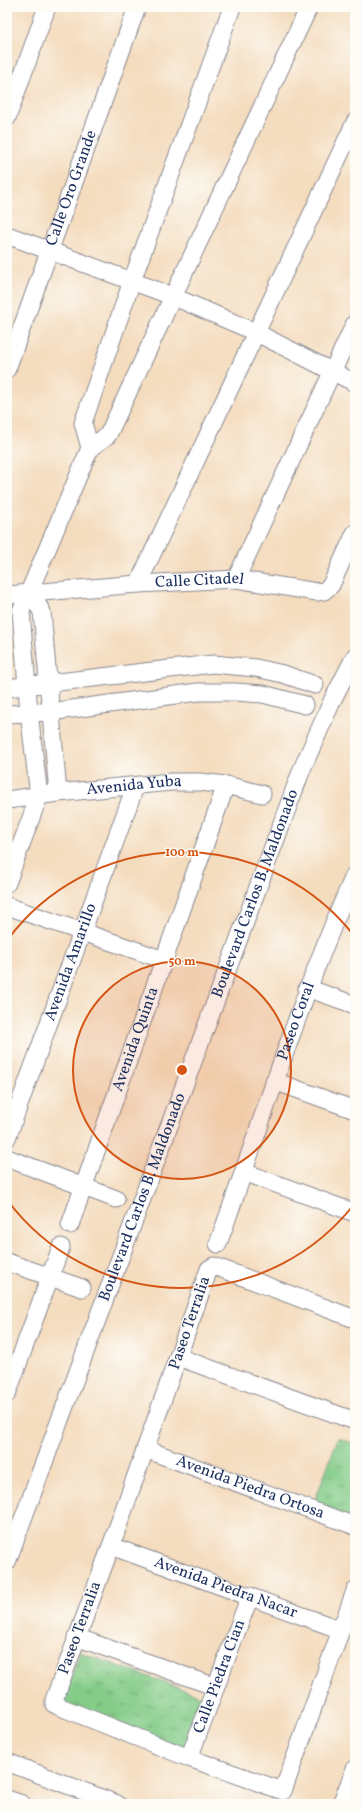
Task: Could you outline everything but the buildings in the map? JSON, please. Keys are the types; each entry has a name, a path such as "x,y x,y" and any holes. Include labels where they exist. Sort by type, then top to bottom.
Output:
{"street":[{"path":"7,118 47,7"},
{"name":"Calle Oro Grande","path":"7,369 137,7"},
{"path":"90,448 83,423 132,281 232,7"},
{"path":"7,883 39,796 29,712 21,611 90,448 108,435 309,7"},
{"path":"138,584 255,332 355,122"},
{"path":"7,234 172,296 255,332 355,383"},
{"path":"236,579 355,323"},
{"name":"Calle Citadel","path":"7,595 138,584 236,579 324,592 331,585 355,533"},
{"path":"30,592 42,612 58,793"},
{"name":"Boulevard Carlos B. Maldonado","path":"7,1562 302,769 333,699 355,656"},
{"path":"7,688 213,664 256,668 284,674 315,685"},
{"path":"7,714 50,712 198,692 263,694 304,705"},
{"name":"Avenida Yuba","path":"7,800 58,793 135,787 171,782 200,782 226,785 262,794"},
{"name":"Avenida Quinta","path":"70,1226 226,785"},
{"name":"Avenida Amarillo","path":"7,1138 135,787"},
{"name":"Paseo Coral","path":"218,1244 307,988 350,896 355,874"},
{"path":"7,906 164,960"},
{"path":"307,988 355,1005"},
{"path":"274,1081 355,1110"},
{"path":"7,1158 116,1199"},
{"path":"244,1172 355,1213"},
{"path":"7,1394 61,1247"},
{"path":"7,1262 82,1288"},
{"name":"Paseo Terralia","path":"355,1319 214,1266 209,1269 111,1546 76,1637 54,1700 54,1704 189,1758 283,1791 355,1591"},
{"path":"178,1357 355,1421"},
{"name":"Avenida Piedra Ortosa","path":"145,1449 355,1526"},
{"name":"Avenida Piedra Nacar","path":"111,1546 341,1630"},
{"name":"Calle Piedra Cian","path":"189,1758 250,1596"},
{"path":"76,1637 216,1687"},
{"path":"7,1762 117,1804"},
{"path":"341,1804 355,1769"},
{"path":"7,1799 22,1804"}],"green space":[{"path":"338,1438 355,1444 355,1521 313,1506"},
{"path":"80,1652 204,1697 186,1749 61,1705"}]}
